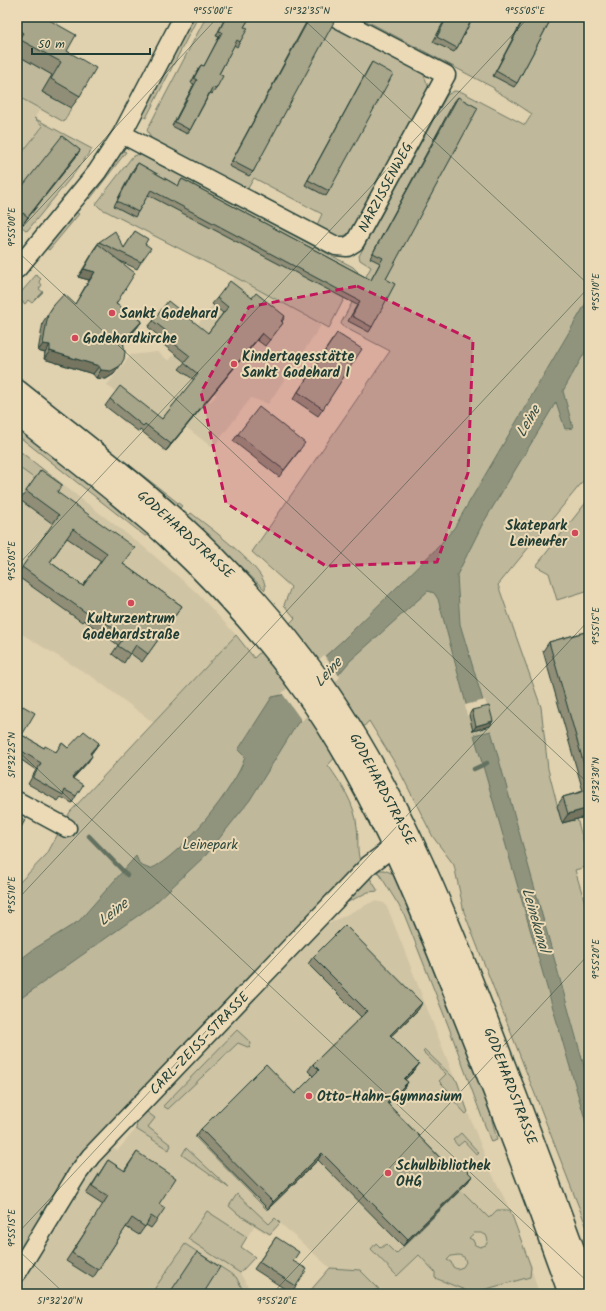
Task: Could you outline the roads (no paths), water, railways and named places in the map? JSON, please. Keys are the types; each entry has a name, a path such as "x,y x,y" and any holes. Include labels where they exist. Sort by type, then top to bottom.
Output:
{"street":[{"path":"17,269 97,172 122,134 183,17"},
{"name":"NARZISSENWEG","path":"122,134 336,246 347,247 355,242 446,75 335,17"},
{"name":"GODEHARDSTRASSE","path":"17,392 176,522 230,572 265,626 304,691 352,747 369,795 402,841 459,948 589,1294"},
{"name":"GODEHARDSTRASSE","path":"17,414 84,466 164,533 212,581 265,626"},
{"path":"17,801 66,828"},
{"name":"GODEHARDSTRASSE","path":"402,841 570,1294"},
{"name":"CARL-ZEISS-STRASSE","path":"17,1273 78,1173 91,1156 369,865 402,841"}],"water":[{"name":"Leine","path":"589,298 589,345 563,391 573,428 565,429 556,402 482,525 457,575 460,624 486,711 469,715 438,599 434,593 428,591 350,661 297,724 250,800 206,855 153,905 17,1001 17,962 34,949 79,921 136,856 140,865 150,869 176,851 205,820 231,785 240,770 245,757 238,750 272,697 282,695 343,640 439,546 454,528"},
{"name":"Leinekanal","path":"491,731 589,1084 589,1133 474,735"}],"waterway":[{"path":"474,769 487,763"},
{"path":"89,836 127,875"}],"place":[{"name":"Sankt Godehard","path":"112,313"},
{"name":"Godehardkirche","path":"75,338"},
{"name":"Kindertagesstätte Sankt Godehard I","path":"234,364"},
{"name":"Skatepark Leineufer","path":"575,533"},
{"name":"Kulturzentrum Godehardstraße","path":"131,603"},
{"name":"Otto-Hahn-Gymnasium","path":"309,1096"},
{"name":"Schulbibliothek OHG","path":"388,1173"}],"park label":[{"name":"Leinepark","path":"210,844"}]}
